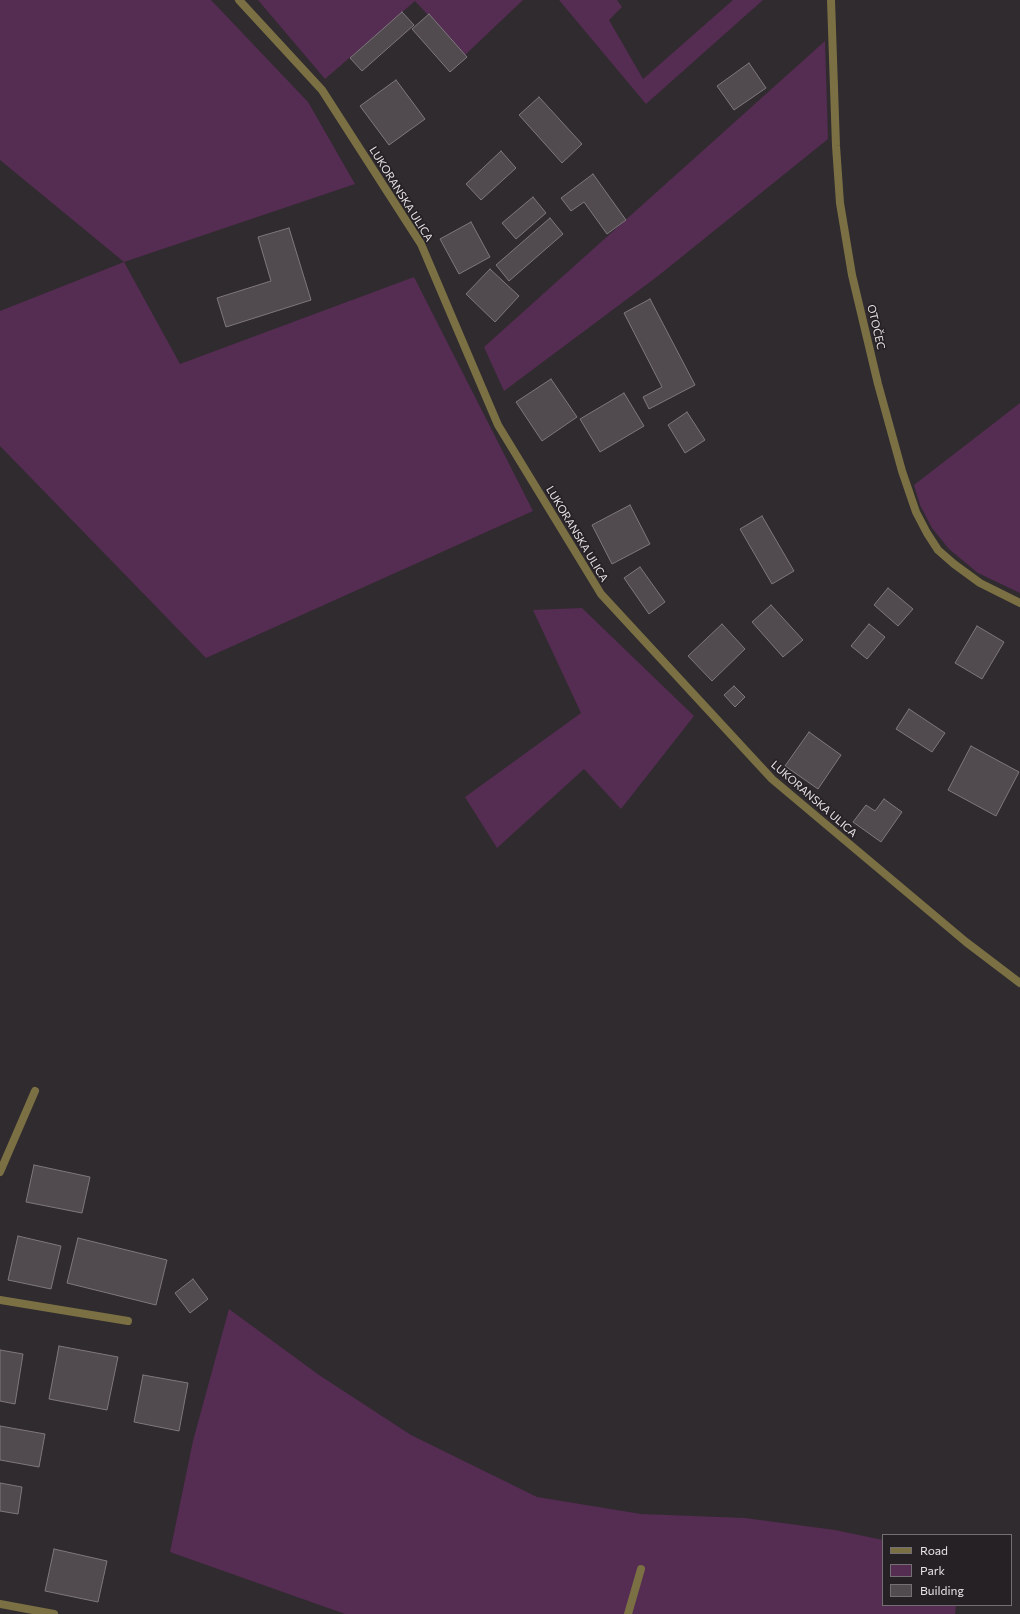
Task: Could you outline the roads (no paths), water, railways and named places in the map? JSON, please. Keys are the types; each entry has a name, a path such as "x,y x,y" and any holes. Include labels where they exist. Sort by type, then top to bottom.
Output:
{"street":[{"name":"LUKORANSKA ULICA","path":"239,0 322,90 421,244 498,425 601,594 772,779 966,942 1020,983"},
{"name":"OTOČEC","path":"830,0 840,203 856,291 878,384 902,472 916,512 938,550 980,583 1020,603"},
{"path":"0,1172 35,1091"},
{"path":"0,1300 128,1321"},
{"path":"628,1614 641,1569"},
{"path":"0,1604 54,1614"}]}
